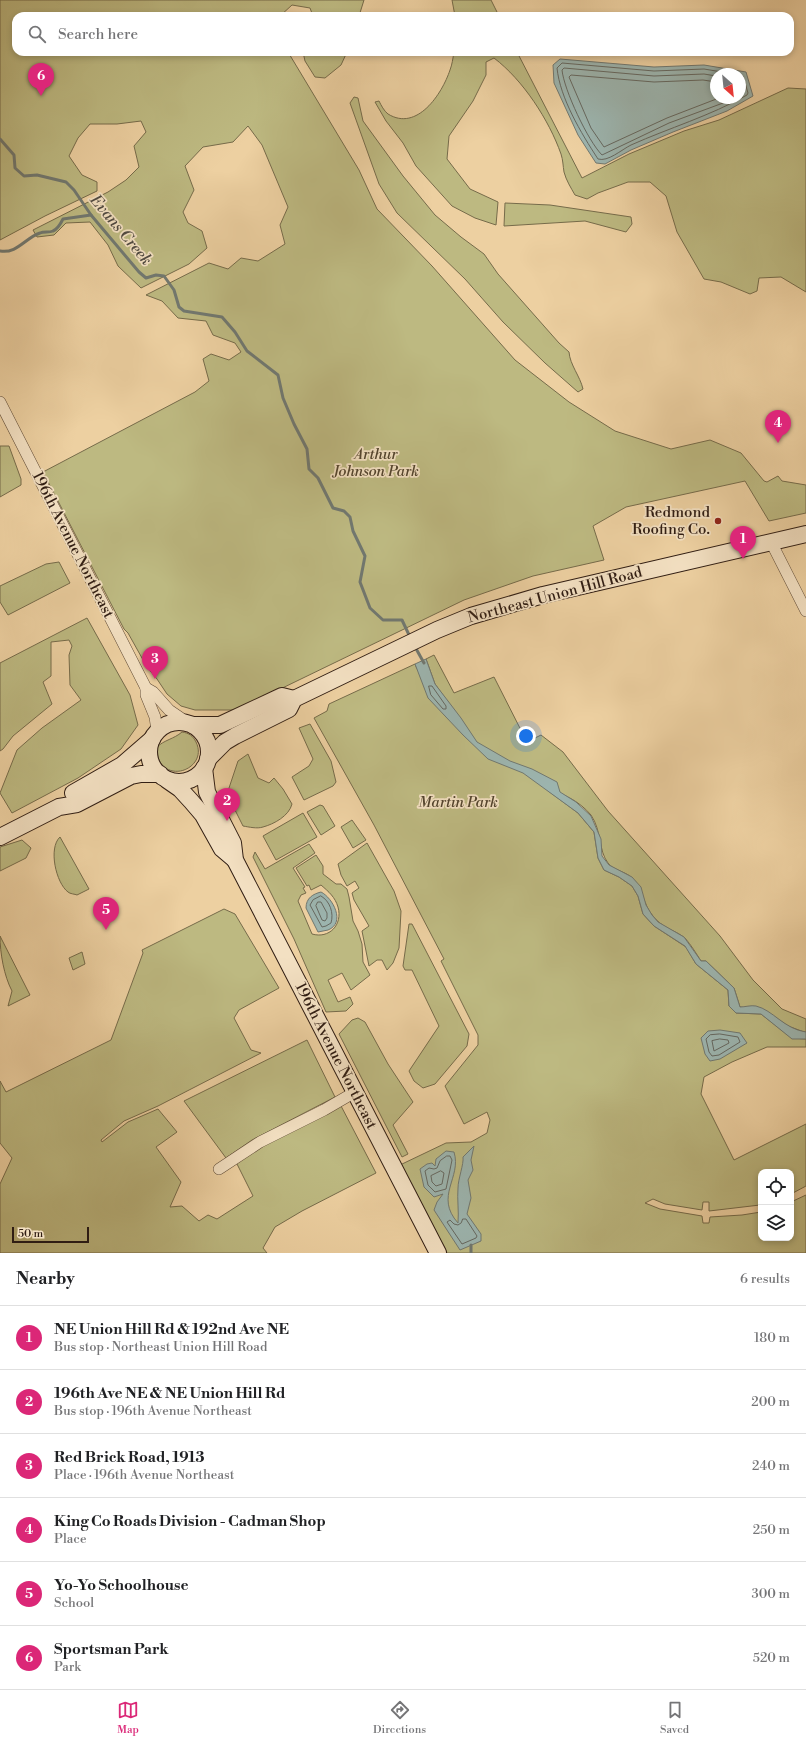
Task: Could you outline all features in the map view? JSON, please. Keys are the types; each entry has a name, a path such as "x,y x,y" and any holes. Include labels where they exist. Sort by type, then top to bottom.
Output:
{"street":[{"name":"196th Avenue Northeast","path":"0,402 146,688 146,694 153,712 154,735"},
{"name":"Northeast Union Hill Road","path":"206,763 225,742 234,736 289,709 294,699 437,630 471,616 513,603 806,534"},
{"path":"771,542 806,612"},
{"name":"196th Avenue Northeast","path":"146,688 153,692 169,710 190,724"},
{"name":"Northeast Union Hill Road","path":"190,724 220,725 282,696 294,699"},
{"path":"0,837 59,807 76,804 130,776 140,774 162,776 174,781 182,781 198,774 206,763 208,749 206,740 200,731 190,724 180,722 171,723 154,735 122,765 72,794 59,807"},
{"path":"154,735 149,748 150,758 153,767 162,776"},
{"name":"196th Avenue Northeast","path":"206,763 207,792 233,843 235,860 438,1253"},
{"name":"196th Avenue Northeast","path":"162,776 180,789 191,801 203,815 222,849 235,860"},
{"path":"219,1169 260,1142 324,1110 355,1092"}],"green space":[{"name":"Arthur Johnson Park","path":"0,0 364,0 360,12 312,12 310,8 292,5 284,12 12,12 12,56 290,56 359,170 377,209 432,266 515,360 569,402 615,431 671,449 710,440 741,453 764,481 767,482 778,476 782,481 806,485 806,513 769,521 745,481 626,507 593,526 604,560 533,576 464,600 237,710 195,710 181,706 167,694 147,667 128,633 124,629 43,472 195,392 209,381 203,359 211,354 229,360 241,352 235,343 213,335 206,321 178,318 162,301 146,295 209,263 228,269 241,258 258,261 285,244 280,225 288,207 262,145 248,126 233,142 203,147 185,166 194,190 183,212 188,223 202,231 207,248 189,264 141,288 118,266 108,245 90,222 66,223 54,235 37,237 33,230 108,192 126,180 139,167 134,146 146,132 141,121 117,124 90,124 78,138 69,156 82,175 97,182 97,191 0,240"},
{"path":"452,0 491,0 497,12 454,12"},
{"path":"304,56 345,56 341,65 325,78 315,77 305,61"},
{"path":"453,56 519,56 582,178 629,154 684,131 719,120 788,88 806,89 806,292 781,277 759,278 757,291 750,294 721,282 704,279 677,232 666,196 650,182 628,182 598,193 587,199 575,195 565,175 562,156 556,141 542,114 525,89 505,67 494,58 486,62 486,75 473,101 449,136 447,159 470,189 498,202 496,225 475,218 452,206 416,166 403,143 386,121 375,102 379,101 388,114 399,118 409,118 418,114 427,108 435,99 441,90 451,68"},
{"path":"354,97 358,98 363,121 403,176 435,215 484,254 498,274 559,343 569,352 571,361 583,389 578,392 545,363 503,322 465,279 397,213 379,184 350,103"},
{"path":"505,203 550,205 631,217 632,224 626,232 585,221 504,226"},
{"path":"0,446 9,446 21,479 21,485 0,497"},
{"path":"59,562 70,583 8,615 0,602 0,586 46,564"},
{"path":"87,618 130,695 138,725 121,749 78,778 12,813 0,793 17,750 42,728 81,700 70,685 69,655 72,646 69,640 51,642 51,676 43,682 52,704 13,736 0,751 0,663"},
{"name":"Martin Park","path":"434,655 454,693 494,677 527,742 541,735 563,752 608,811 720,936 753,980 782,1009 806,1019 806,1032 804,1032 788,1026 766,1011 740,1007 734,988 706,961 701,961 685,938 664,926 657,920 650,912 641,891 631,877 608,863 603,852 597,827 591,815 582,806 571,799 560,793 547,790 578,813 594,832 598,858 604,870 619,877 632,886 638,896 643,914 654,926 686,947 696,964 728,990 729,1006 736,1013 761,1014 792,1038 806,1039 806,1047 767,1047 732,1062 704,1077 701,1094 734,1160 806,1124 806,1186 794,1192 794,1169 758,1169 758,1205 709,1211 709,1202 703,1202 702,1210 665,1204 653,1199 645,1203 660,1209 702,1216 703,1223 709,1223 710,1217 758,1212 758,1241 794,1241 794,1201 806,1195 806,1253 447,1253 400,1165 446,1143 471,1142 487,1133 490,1120 487,1112 464,1124 445,1086 478,1045 478,1035 441,961 444,959 374,825 314,718 327,711 329,704 415,664 417,669 448,702 435,684 426,659"},
{"path":"310,724 331,761 336,782 333,786 304,800 292,777 309,766 313,759 299,728"},
{"path":"182,732 189,734 195,740 198,751 197,758 193,765 186,769 172,771 165,767 159,760 157,747"},
{"path":"248,754 258,778 269,783 274,778 292,804 284,816 272,824 261,828 243,826 227,794 238,761"},
{"path":"320,805 323,806 335,826 321,835 307,812"},
{"path":"303,813 317,837 276,860 263,836"},
{"path":"352,820 366,840 353,848 341,827"},
{"path":"60,837 89,889 77,895 69,893 64,888 57,874 54,849 56,842"},
{"path":"22,840 31,848 26,858 0,871 0,847"},
{"path":"367,843 394,891 401,911 399,948 393,963 387,970 382,960 377,960 369,966 362,931 369,926 354,900 352,893 359,888 355,881 347,886 341,875 338,864"},
{"path":"309,844 315,853 293,868 305,887 303,888 306,893 301,895 298,901 312,934 318,935 329,932 336,925 339,914 337,903 329,892 321,885 311,890 296,868 316,855 323,866 323,874 336,884 341,884 347,889 353,921 362,944 363,962 370,975 351,990 342,973 328,980 338,1002 350,997 353,1004 346,1011 326,1012 294,939 253,857 255,852 265,869"},
{"path":"224,909 235,914 279,988 239,1010 234,1018 251,1050 261,1053 158,1106 124,1121 101,1140 102,1142 128,1122 158,1109 177,1132 156,1147 181,1182 170,1207 182,1206 199,1221 208,1215 217,1219 253,1196 236,1162 265,1143 340,1104 376,1173 302,1211 275,1227 263,1248 267,1253 0,1253 0,1184 12,1158 0,1143 0,1081 6,1092 111,1040 143,953 142,950"},
{"path":"409,924 412,924 469,1034 467,1046 435,1084 423,1088 414,1081 409,1071 439,1026 412,970 405,970 403,966"},
{"path":"0,936 30,995 8,1006 12,991 3,964"},
{"path":"82,952 85,964 73,970 69,958"},
{"path":"358,1018 365,1022 388,1064 413,1102 393,1125 408,1154 402,1157 339,1034 352,1020"},
{"path":"307,1040 335,1097 252,1140 226,1158 184,1101"}],"water":[{"path":"560,59 654,67 704,65 722,68 710,68 710,104 739,104 727,111 631,150 605,164 596,163 578,135 554,83 553,65"},
{"path":"746,72 753,96 746,100"},
{"path":"426,659 435,684 477,742 510,761 532,769 557,782 560,792 576,802 591,816 601,839 602,856 609,865 632,877 641,887 646,905 652,915 658,922 684,937 701,961 706,961 734,988 740,1007 756,1006 762,1008 785,1024 806,1032 806,1039 792,1039 761,1014 736,1013 729,1006 728,990 696,964 685,946 654,926 643,914 638,896 632,886 619,877 604,870 598,858 594,832 578,813 523,773 488,759 428,698 415,664"},
{"path":"321,892 330,899 337,916 333,927 328,930 318,932 306,908 306,905 310,897"},
{"path":"720,1030 740,1033 747,1043 720,1059 710,1061 705,1054 701,1038 708,1031"},
{"path":"474,1146 471,1160 473,1170 468,1180 471,1198 467,1214 481,1234 481,1241 460,1250 434,1210 437,1202 443,1194 434,1197 424,1187 420,1169 427,1164 432,1163 435,1166 436,1159 446,1151 454,1152 455,1170 448,1196 448,1204 451,1213 458,1223 458,1184 463,1164 463,1157"}],"waterway":[{"name":"Evans Creek","path":"0,139 14,155 15,168 24,176 37,175 66,182 74,190 91,215 139,272 146,278 156,275 164,276 174,290 179,307 184,311 222,317 235,332 247,351 278,375 283,398 307,449 309,469 318,478 333,508 344,511 350,517 353,531 365,556 360,582 370,608 383,620 402,620 410,637"},
{"path":"0,251 11,250 35,235 42,232 50,232 55,230 63,219 91,215"},
{"name":"Evans Creek","path":"414,645 424,663"},
{"path":"471,1245 471,1253"}],"place":[{"name":"Sportsman Park","path":"41,96"},
{"name":"King Co Roads Division - Cadman Shop","path":"778,443"},
{"name":"Redmond Roofing Co.","path":"718,521"},
{"name":"NE Union Hill Rd & 192nd Ave NE","path":"743,559"},
{"name":"Red Brick Road, 1913","path":"155,679"},
{"name":"196th Ave NE & NE Union Hill Rd","path":"227,821"},
{"name":"Yo-Yo Schoolhouse","path":"106,930"}]}
